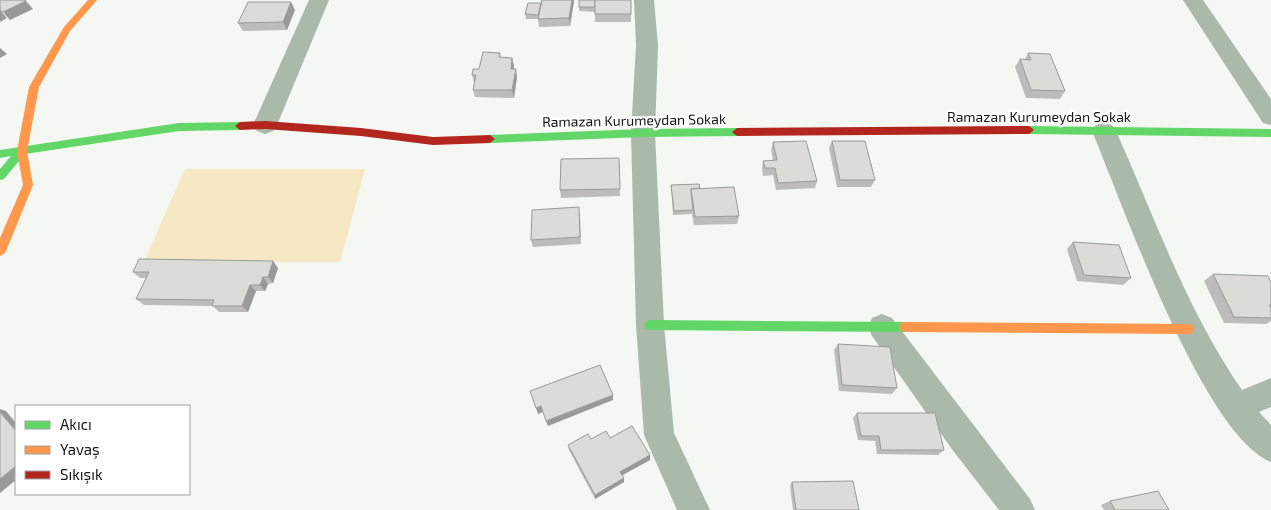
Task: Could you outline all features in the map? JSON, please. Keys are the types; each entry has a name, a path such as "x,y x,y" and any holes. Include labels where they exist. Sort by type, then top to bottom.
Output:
{"street":[{"path":"0,251 28,185 22,151 34,87 67,29 93,0"},
{"path":"265,125 319,0"},
{"path":"644,0 647,45 643,133 650,325 659,435 694,510"},
{"path":"1193,0 1271,118"},
{"name":"Ramazan Kurumeydan Sokak","path":"0,154 179,127 265,125 361,132 433,141 643,133 1104,131 1271,134"},
{"path":"1104,131 1188,329 1220,384 1271,446"},
{"path":"0,176 22,151"},
{"path":"650,325 1188,329"},
{"path":"882,327 962,437 1019,510"},
{"path":"1237,407 1271,392"}],"shaded area":[{"path":"185,169 365,169 340,262 144,262"}],"building":[{"path":"0,0 26,1 3,12 0,10"},
{"path":"542,0 572,0 569,18 538,19"},
{"path":"579,0 595,0 595,7 579,7"},
{"path":"595,0 631,0 631,14 595,14"},
{"path":"248,2 291,2 283,22 238,23"},
{"path":"528,3 541,3 538,15 525,14"},
{"path":"483,52 500,53 499,57 512,58 511,69 516,69 512,90 473,90 476,75 472,75 473,69 479,69"},
{"path":"1028,53 1050,54 1065,91 1031,90 1020,59 1031,60"},
{"path":"806,141 817,181 778,183 775,168 765,168 763,161 777,160 773,142"},
{"path":"832,141 865,141 875,180 840,180"},
{"path":"619,158 620,189 560,190 561,159"},
{"path":"699,184 700,188 691,189 693,210 674,211 671,185"},
{"path":"734,187 739,216 695,217 691,189"},
{"path":"579,207 580,237 531,240 532,210"},
{"path":"1073,242 1119,245 1131,278 1084,275"},
{"path":"139,259 273,261 268,277 263,277 260,285 250,285 242,306 212,306 214,300 136,299 149,272 133,272"},
{"path":"1213,274 1268,276 1271,282 1271,305 1269,305 1271,308 1271,318 1234,317"},
{"path":"838,344 890,347 897,388 842,385"},
{"path":"600,365 613,395 546,421 541,406 536,408 530,391"},
{"path":"0,412 15,430 15,467 0,479"},
{"path":"857,413 935,413 944,450 881,450 879,436 861,436"},
{"path":"632,426 650,455 620,472 624,478 595,495 568,445 588,434 591,439 606,431 610,438"},
{"path":"853,481 859,510 796,510 792,482"},
{"path":"1158,491 1169,510 1115,510 1110,501"}],"traffic: fast":[{"path":"0,154 179,127 240,126"},
{"path":"1029,130 1271,133"},
{"path":"490,139 643,133 737,132"},
{"path":"0,176 22,151"},
{"path":"650,325 905,327"}],"traffic: slow":[{"path":"0,251 28,185 22,151 34,87 67,29 93,0"},
{"path":"905,327 1188,329"}],"traffic: jam":[{"path":"240,126 265,125 361,132 433,141 490,139"},
{"path":"737,132 1029,130"}]}
